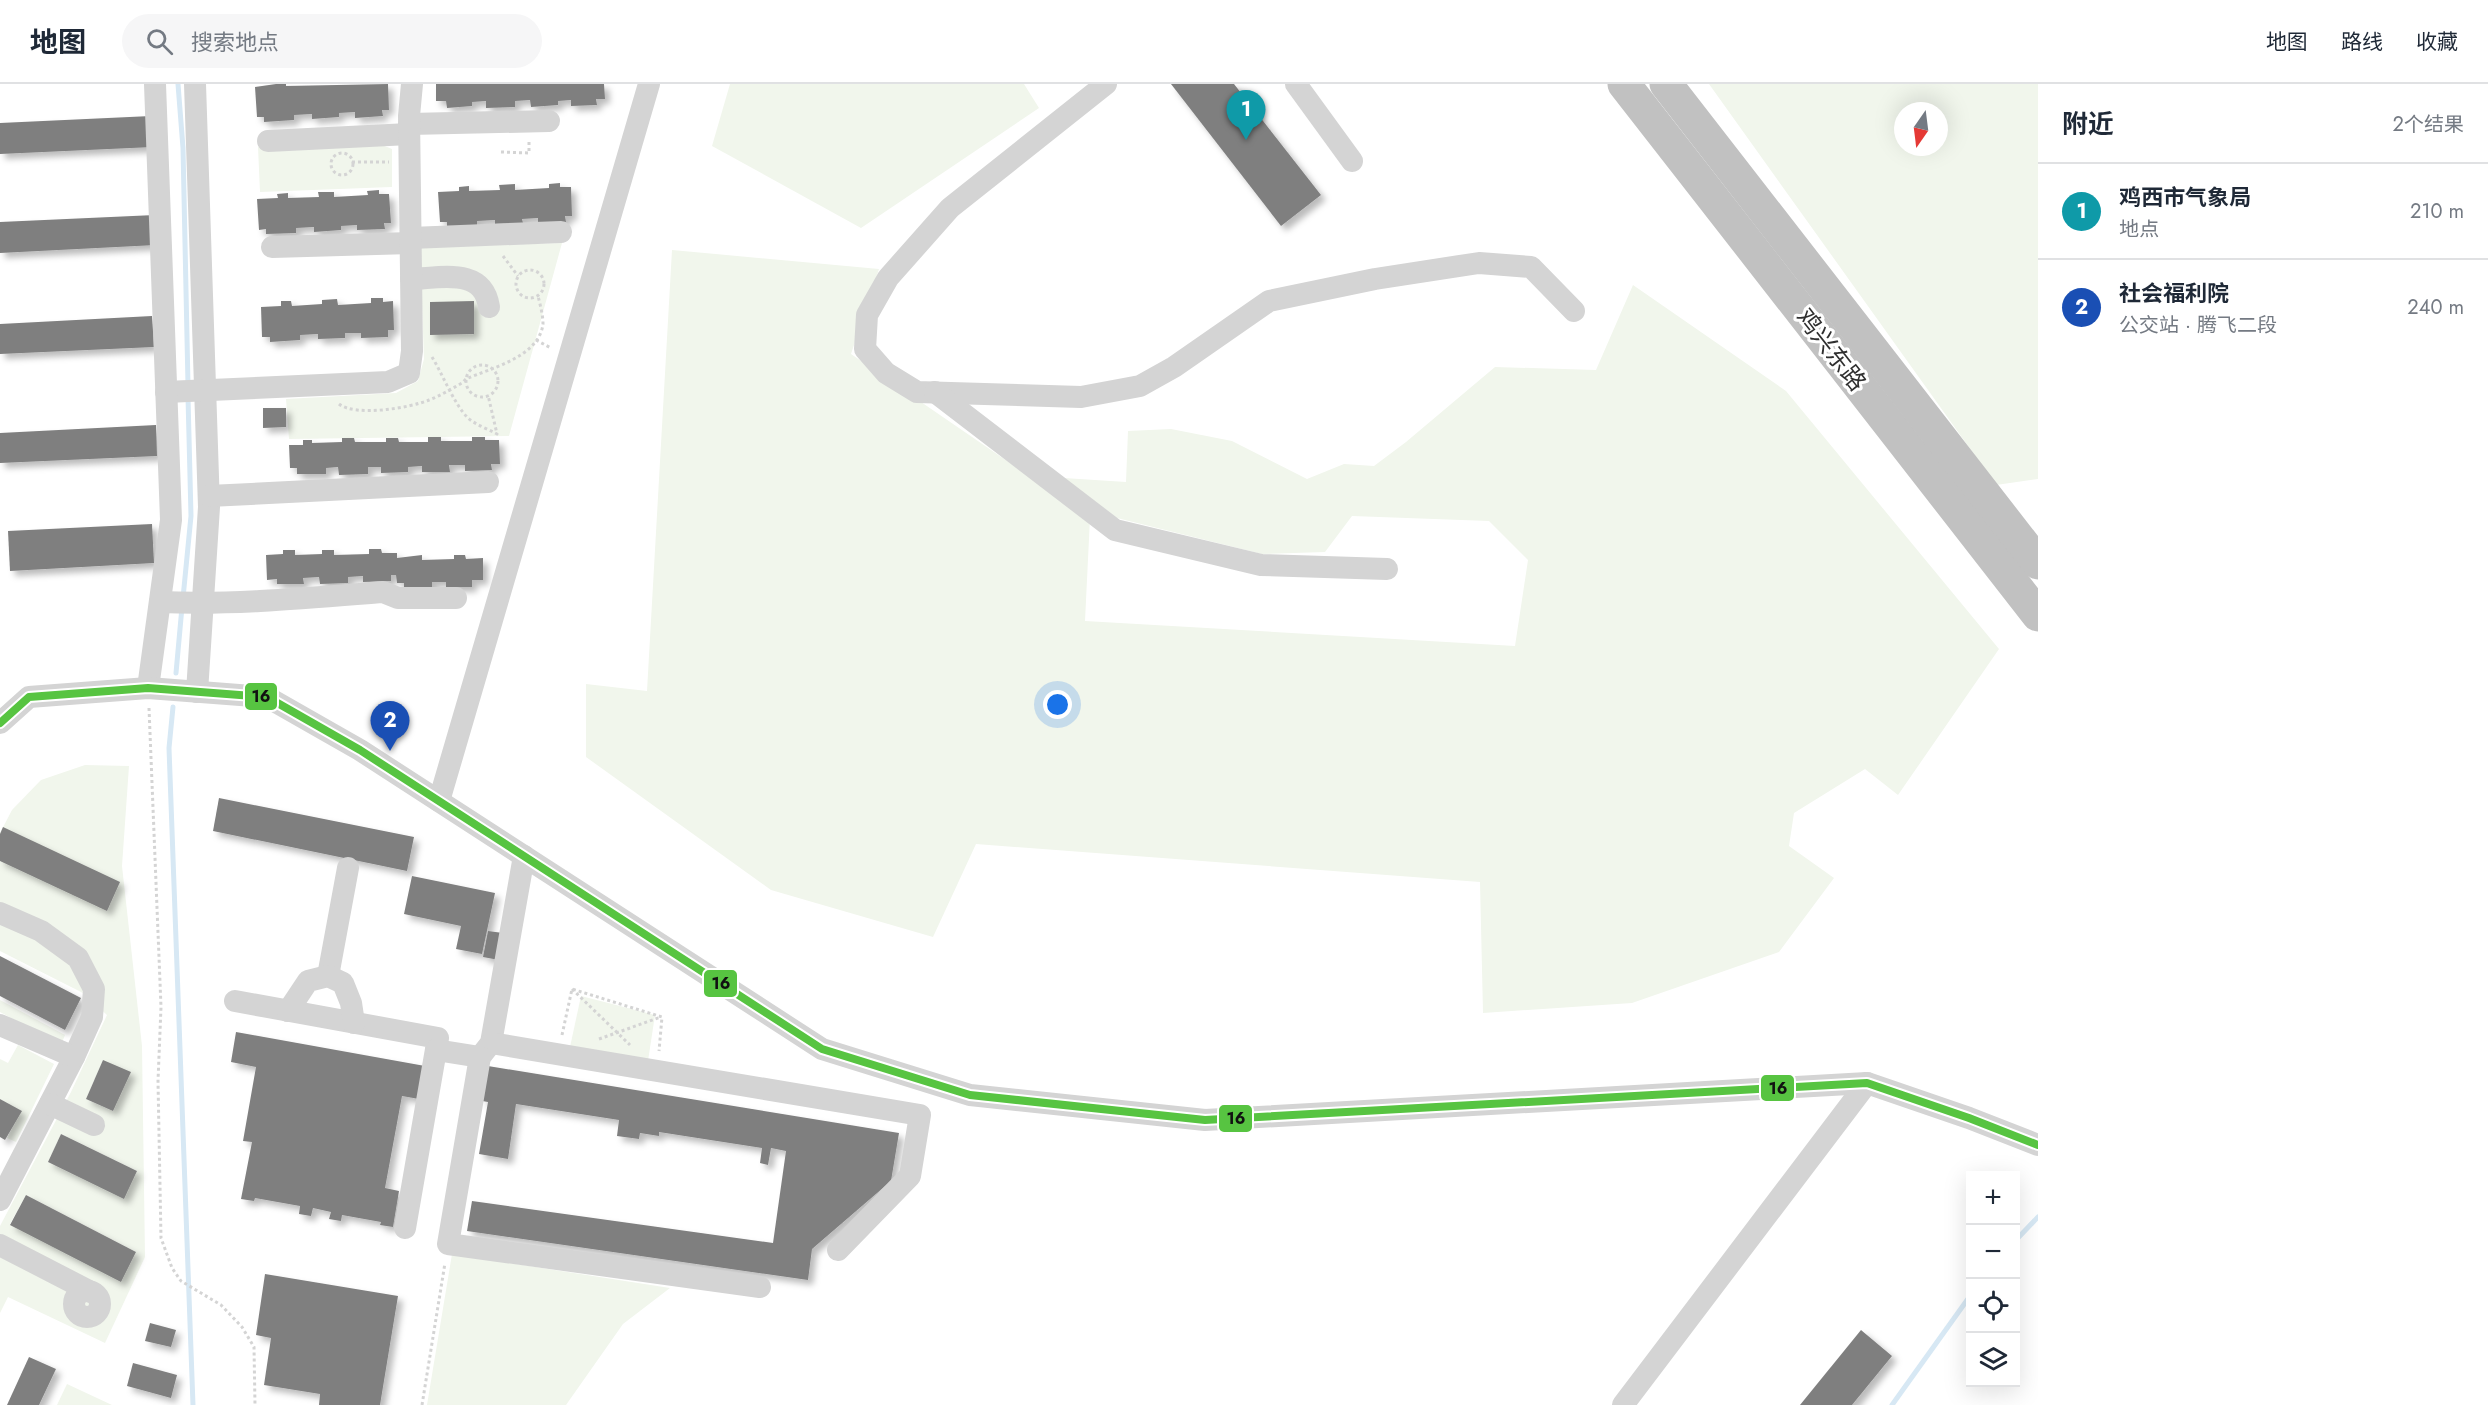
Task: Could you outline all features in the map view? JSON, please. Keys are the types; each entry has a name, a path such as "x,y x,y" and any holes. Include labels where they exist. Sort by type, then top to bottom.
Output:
{"highway":[{"name":"鸡兴东路","path":"1624,84 2038,615"},
{"name":"鸡兴东路","path":"1666,84 2038,563"}],"street":[{"path":"148,688 171,520 156,84"},
{"path":"195,84 209,502 197,692"},
{"path":"166,392 388,382 409,373 412,351 409,129 412,84"},
{"path":"439,801 649,84"},
{"path":"1106,84 950,208 888,278 867,315 865,349 886,373 917,392 1082,397 1140,386 1174,367 1269,301 1375,279 1479,263 1532,267 1574,311"},
{"path":"1296,84 1352,161"},
{"path":"268,141 539,121"},
{"path":"272,247 561,232"},
{"path":"411,279 464,278 479,284 487,295 489,307"},
{"path":"935,392 1115,530 1261,565 1387,569"},
{"path":"170,508 209,502 488,482"},
{"path":"160,602 203,604 268,602 383,592 399,598 456,598"},
{"path":"0,723 29,697 148,688 267,697 360,750 822,1048 970,1095 1205,1120 1867,1083 1969,1118 2038,1145"},
{"path":"524,856 448,1244 760,1287"},
{"path":"328,976 348,868"},
{"path":"0,913 40,931 78,958 94,989 92,1017 74,1058 50,1104 8,1167 0,1200"},
{"path":"288,1011 308,981 328,976 343,983 351,1003 354,1023"},
{"path":"235,1001 438,1038 405,1228"},
{"path":"0,1024 74,1058"},
{"path":"436,1050 558,1054 920,1115 910,1176 838,1250"},
{"path":"1623,1405 1867,1083"},
{"path":"50,1104 94,1125"},
{"path":"0,1245 91,1292"}],"path":[{"path":"501,152 529,153 539,121"},
{"path":"339,153 349,156 352,162 351,168 343,174 333,170 331,164 333,157 339,153"},
{"path":"352,162 393,162"},
{"path":"465,379 529,350 543,324 538,296 544,288 543,278 536,271 522,272 516,280 518,293 530,299 538,296"},
{"path":"431,355 451,389 455,404 470,420 497,434 488,395"},
{"path":"326,386 332,398 345,409 371,412 427,401 462,383 470,370 477,365 491,368 498,382 496,388 488,395 477,396 472,394 465,379"},
{"path":"148,688 161,1007 158,1081 161,1238 172,1268 181,1281 221,1305 242,1327 254,1347 255,1405"},
{"path":"572,989 662,1017"},
{"path":"572,989 657,1071"},
{"path":"558,1054 572,989"},
{"path":"598,1040 662,1017"},
{"path":"657,1071 662,1017"},
{"path":"422,1405 448,1244"}],"shaded area":[{"path":"730,84 1024,84 1039,108 861,228 712,146"},
{"path":"1709,84 2038,84 2038,479 1996,485"},
{"path":"372,141 392,149 392,187 260,192 258,147"},
{"path":"562,243 509,436 289,439 286,399 396,393 418,381 424,359 420,247"},
{"path":"672,250 879,269 851,354 1090,518 1085,621 1515,646 1528,560 1489,521 1352,516 1325,552 1262,554 1117,518 1064,478 1126,482 1128,431 1171,429 1232,441 1307,479 1344,464 1374,466 1495,367 1596,370 1633,285 1786,391 1999,649 1898,795 1865,769 1794,813 1789,846 1834,878 1779,952 1632,1003 1483,1013 1480,882 976,844 933,937 771,890 586,757 586,684 647,691"},
{"path":"85,765 129,766 122,866 142,1046 145,1257 105,1343 8,1297 0,1313 0,1226 71,1092 107,1015 83,993 0,951 0,833 12,810 41,780","holes":["103,1060 113,1111 86,1099","61,1134 137,1171 124,1198 48,1162","26,1195 136,1252 121,1281 10,1224"]},
{"path":"581,996 655,1015 648,1061 570,1047"},
{"path":"0,1000 65,1035 61,1045 0,1012"},
{"path":"18,1045 54,1064 16,1142 7,1138 21,1111 0,1099 0,1059 8,1063"},
{"path":"452,1254 670,1288 623,1324 566,1405 427,1405"},
{"path":"67,1384 112,1405 57,1405"}],"building":[{"path":"286,84 286,86 388,84 389,110 382,110 383,116 355,118 355,112 339,113 339,117 312,119 312,114 294,115 294,120 264,122 264,117 257,117 255,87"},
{"path":"436,84 604,84 605,99 596,99 597,105 571,106 571,100 558,101 558,105 531,107 530,100 515,101 515,107 486,108 486,101 472,102 472,106 447,108 446,101 436,101"},
{"path":"1171,84 1234,84 1321,195 1281,226"},
{"path":"151,116 153,147 0,154 0,123"},
{"path":"560,183 560,187 571,187 572,216 565,216 566,222 538,223 538,218 522,219 523,223 495,224 495,220 477,221 477,226 447,228 447,222 440,222 438,192 459,191 459,187 469,186 469,191 500,190 499,185 515,184 515,190 549,188 549,184"},
{"path":"379,190 379,194 389,194 391,223 384,223 385,229 357,230 357,225 341,226 341,230 314,232 314,227 296,228 296,233 266,234 266,229 259,230 257,199 278,198 277,194 288,193 288,198 319,197 318,192 334,192 334,197 368,195 367,191"},
{"path":"155,215 156,245 0,253 0,222"},
{"path":"371,298 383,298 383,302 393,301 394,330 388,330 388,337 361,338 361,333 345,333 345,338 318,339 318,334 300,335 300,340 270,342 270,337 262,337 261,307 281,306 281,301 291,301 292,306 322,304 322,300 337,299 338,305 371,303"},
{"path":"474,301 474,334 430,335 430,302"},
{"path":"152,316 154,347 0,354 0,324"},
{"path":"263,408 286,408 286,427 263,428"},
{"path":"156,425 157,456 0,463 0,433"},
{"path":"428,437 441,437 441,441 472,441 472,437 499,440 500,464 491,464 492,470 465,471 465,465 449,465 450,472 422,472 422,466 408,467 408,472 381,473 381,467 368,467 368,474 339,475 338,467 326,468 326,474 297,474 297,468 290,468 289,445 303,445 303,440 312,440 312,443 342,442 342,438 354,438 355,442 386,442 386,438 398,438 399,442 428,442"},
{"path":"152,524 154,563 10,571 8,531"},
{"path":"369,549 381,549 382,553 397,553 397,558 422,555 422,560 454,559 454,555 465,555 466,559 483,558 483,580 472,580 472,587 446,587 446,582 432,582 432,589 404,589 404,583 397,583 396,575 391,575 391,581 363,582 363,576 348,577 348,583 320,584 319,577 303,578 304,584 277,584 277,579 267,580 266,555 283,554 283,550 295,550 295,555 322,554 322,550 334,550 334,555 369,554"},
{"path":"219,798 414,837 407,871 213,831"},
{"path":"3,827 120,882 107,911 0,861 0,834"},
{"path":"412,876 495,893 482,954 456,949 461,926 404,914"},
{"path":"488,931 503,933 499,960 483,957"},
{"path":"0,956 81,998 65,1030 0,996"},
{"path":"236,1032 425,1066 419,1099 402,1096 385,1188 399,1191 393,1227 380,1225 381,1222 342,1215 341,1221 329,1219 331,1212 313,1208 311,1216 299,1214 300,1206 255,1198 254,1201 241,1199 252,1142 243,1141 256,1067 231,1062"},
{"path":"103,1060 131,1072 113,1111 86,1099"},
{"path":"488,1066 899,1133 891,1181 812,1249 808,1280 467,1231 472,1201 773,1243 786,1151 771,1148 768,1165 760,1163 762,1148 659,1132 659,1136 640,1133 639,1139 617,1136 619,1120 516,1104 508,1159 479,1154 488,1102 482,1101"},
{"path":"0,1099 22,1111 5,1140 0,1137"},
{"path":"61,1134 137,1171 124,1199 48,1162"},
{"path":"26,1195 136,1252 121,1282 10,1225"},
{"path":"265,1274 398,1296 380,1405 319,1405 320,1394 264,1385 271,1338 256,1335"},
{"path":"150,1323 176,1330 171,1347 145,1341"},
{"path":"1861,1330 1892,1356 1852,1405 1800,1405"},
{"path":"29,1357 56,1369 39,1405 7,1405"},
{"path":"133,1363 177,1375 171,1398 127,1386"}],"waterway":[{"path":"178,84 183,148 188,385"},
{"path":"183,598 191,516 188,397"},
{"path":"176,673 182,607"},
{"path":"173,707 169,748 193,1405"},
{"path":"2020,1236 2038,1217"},
{"path":"1892,1405 1966,1302"}],"transit line":[{"name":"16","path":"0,723 29,697 148,688 267,697 360,750 822,1049 970,1095 1205,1120 1867,1083 1969,1118 2038,1145"}],"place":[{"name":"鸡西市气象局","path":"1246,140"},
{"name":"社会福利院","path":"390,751"}]}
